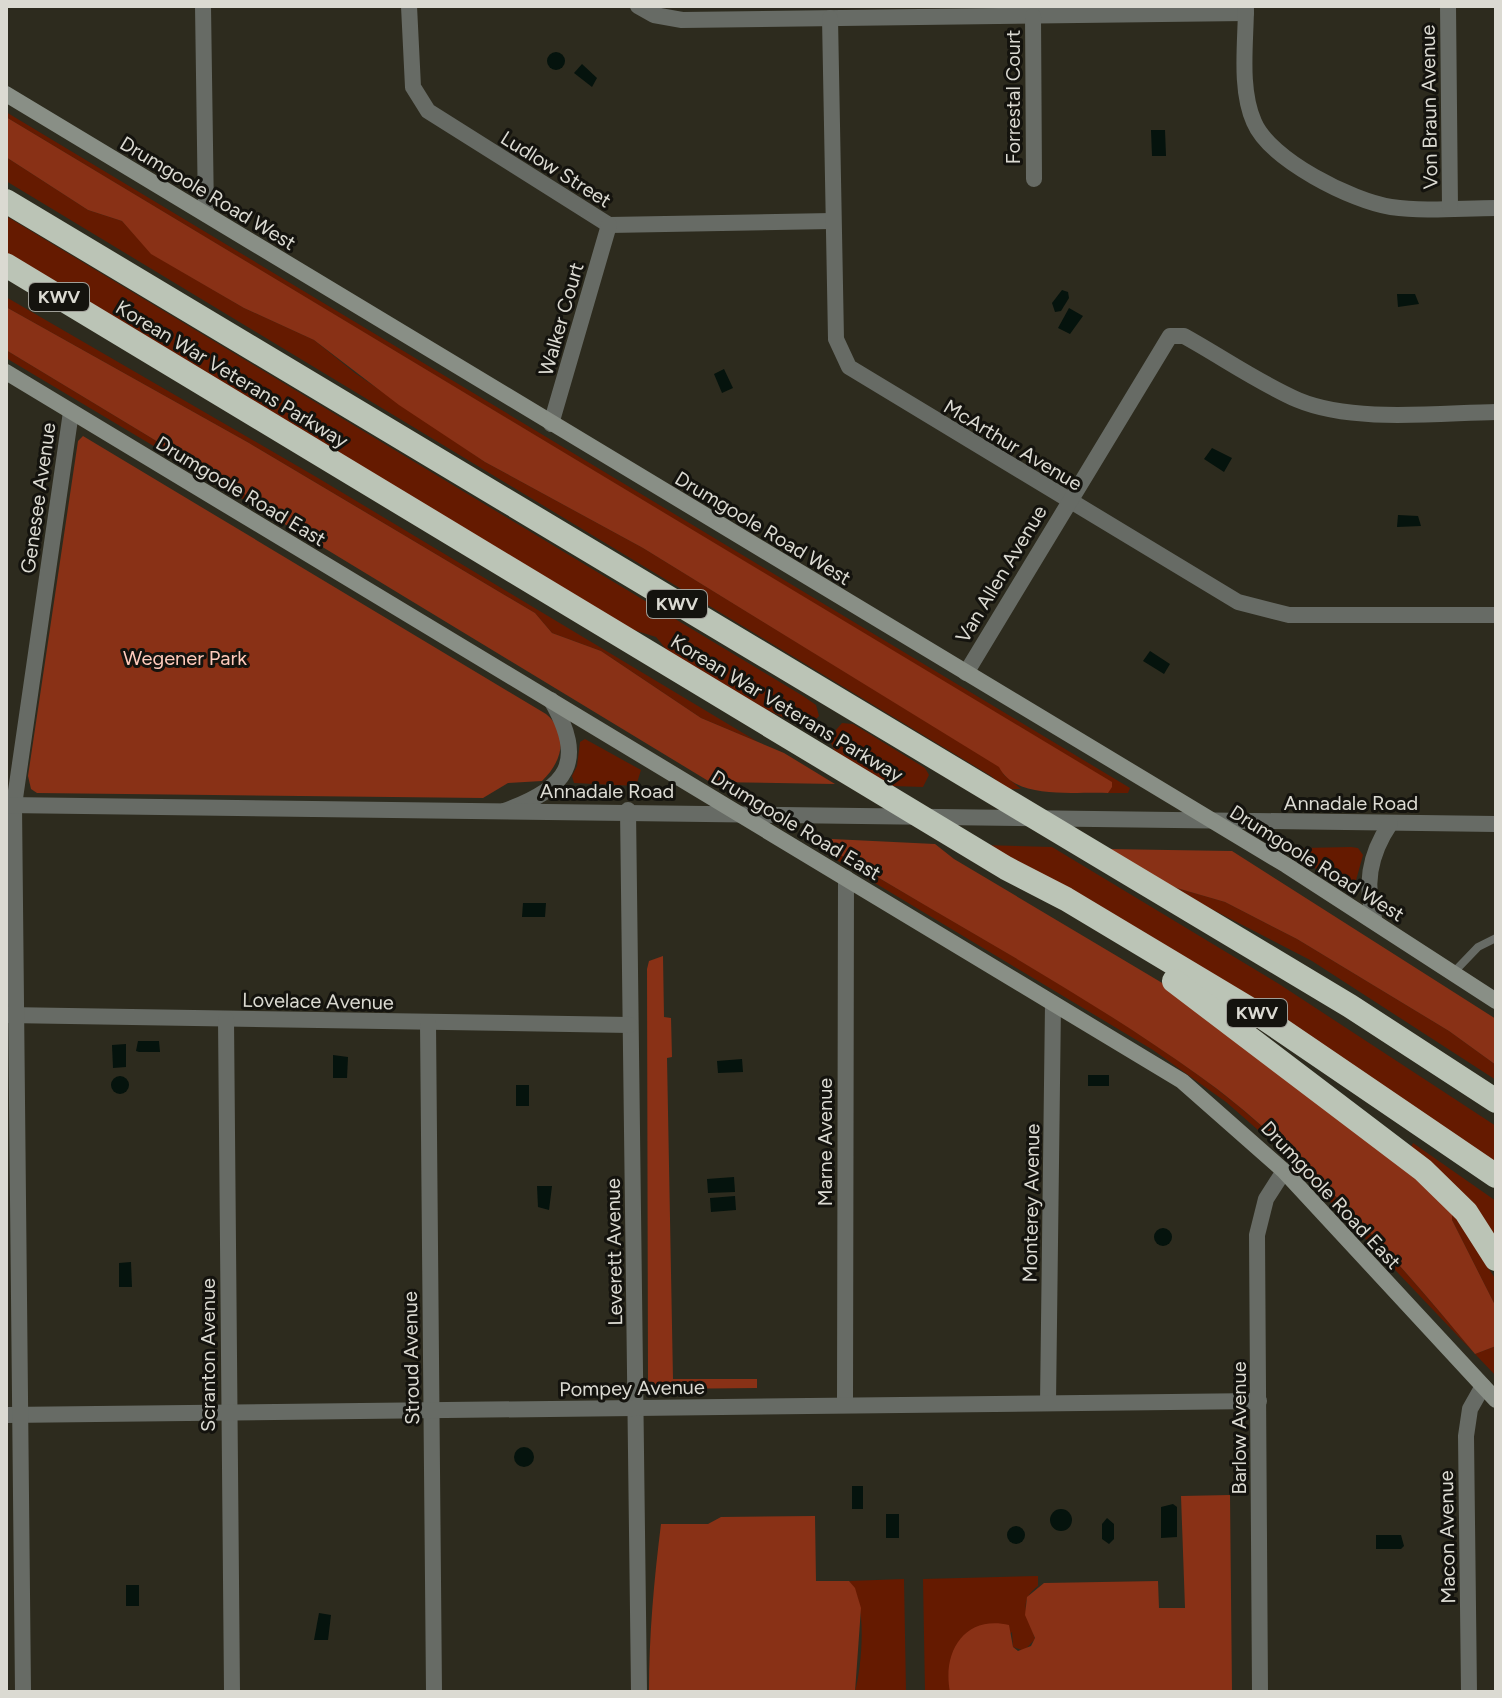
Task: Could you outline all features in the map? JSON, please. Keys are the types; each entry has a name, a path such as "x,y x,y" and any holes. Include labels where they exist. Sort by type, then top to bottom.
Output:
{"highway":[{"name":"Korean War Veterans Parkway","path":"6,201 1339,999 1496,1101"},
{"name":"Korean War Veterans Parkway","path":"6,265 1006,868 1066,899 1258,1014 1496,1176"},
{"path":"1006,868 1179,984 1402,1152 1466,1212 1496,1259"}],"main road":[{"name":"Drumgoole Road West","path":"6,94 1213,823 1375,922 1496,1001"},
{"name":"Drumgoole Road East","path":"6,372 1182,1081 1284,1171 1496,1400"}],"street":[{"path":"203,6 206,214"},
{"name":"Ludlow Street","path":"409,6 410,71 418,101 440,120 609,225 832,221"},
{"path":"638,6 654,15 682,20 1033,16 1246,9 1249,107 1253,121 1266,141 1293,163 1361,199 1393,208 1496,208"},
{"name":"Von Braun Avenue","path":"1448,6 1450,208"},
{"name":"Forrestal Court","path":"1033,16 1034,179"},
{"name":"McArthur Avenue","path":"830,18 836,339 849,367 1238,602 1263,611 1320,617 1496,615"},
{"name":"Walker Court","path":"551,424 609,225"},
{"name":"Van Allen Avenue","path":"966,673 1167,339 1174,334 1184,336 1299,401 1330,409 1372,413 1496,412"},
{"name":"Genesee Avenue","path":"23,1692 13,1415 10,805 71,412"},
{"path":"504,811 551,789 567,766 570,741 551,700"},
{"name":"Annadale Road","path":"10,805 628,810 1213,823 1496,824"},
{"name":"Leverett Avenue","path":"628,810 639,1692"},
{"path":"1375,922 1369,870 1378,843 1390,824"},
{"name":"Marne Avenue","path":"845,1405 846,878"},
{"name":"Monterey Avenue","path":"1048,1403 1053,1004"},
{"name":"Lovelace Avenue","path":"11,1015 630,1025"},
{"name":"Scranton Avenue","path":"226,1019 232,1692"},
{"name":"Stroud Avenue","path":"428,1023 434,1692"},
{"name":"Barlow Avenue","path":"1260,1692 1258,1226 1266,1199 1284,1171"},
{"name":"Macon Avenue","path":"1469,1692 1466,1436 1470,1409 1483,1386"},
{"name":"Pompey Avenue","path":"13,1415 1259,1401"}],"lane":[{"path":"1454,972 1478,947 1496,938"}],"shaded area":[{"path":"556,52 565,61 556,70 547,61"},
{"path":"582,64 597,78 592,87 574,73"},
{"path":"6,112 1130,788 1128,793 1108,793 1111,782 6,117"},
{"path":"1151,130 1165,130 1166,156 1152,156"},
{"path":"6,157 88,210 122,221 152,254 244,308 314,340 355,373 485,462 643,548 1000,767 1004,775 1021,789 1006,789 991,776 6,181"},
{"path":"6,216 803,696 816,705 819,716 814,721 789,720 745,700 671,655 656,637 624,627 6,256"},
{"path":"1062,290 1068,292 1069,298 1061,311 1055,312 1052,303"},
{"path":"1397,294 1415,294 1419,304 1398,307"},
{"path":"6,297 318,478 758,742 701,718 601,651 552,633 535,613 249,443 6,307"},
{"path":"1069,308 1083,316 1070,334 1058,328"},
{"path":"6,350 267,508 278,520 6,358"},
{"path":"724,369 733,388 722,393 714,374"},
{"path":"1212,448 1232,458 1224,472 1204,459"},
{"path":"1398,515 1418,516 1421,526 1397,527"},
{"path":"1150,651 1170,664 1164,674 1143,661"},
{"path":"842,723 853,724 925,768 929,775 923,787 892,786 835,752 829,738"},
{"path":"585,739 641,770 636,786 574,783 572,776 577,766 580,742"},
{"path":"832,839 832,850 1109,1015 1235,1103 1344,1206 1474,1353 1281,1150 1226,1102 1153,1050 825,853"},
{"path":"982,845 1052,847 1279,984 1496,1126 1496,1164"},
{"path":"1302,848 1358,848 1363,855 1355,884 1350,890 1294,855"},
{"path":"1163,884 1225,902 1297,939 1449,1031 1496,1065 1496,1080 1312,961"},
{"path":"523,903 546,903 545,917 522,917"},
{"path":"138,1041 159,1041 160,1052 136,1051"},
{"path":"126,1044 126,1067 113,1068 112,1045"},
{"path":"333,1055 348,1057 347,1078 333,1078"},
{"path":"742,1059 743,1072 718,1073 717,1061"},
{"path":"1088,1075 1109,1075 1109,1086 1088,1086"},
{"path":"120,1076 129,1085 120,1094 111,1085"},
{"path":"516,1085 529,1085 529,1106 516,1106"},
{"path":"1413,1143 1496,1201 1496,1249 1410,1149"},
{"path":"734,1177 735,1192 708,1193 707,1179"},
{"path":"537,1186 552,1186 549,1210 538,1207"},
{"path":"735,1196 736,1210 711,1212 710,1198"},
{"path":"1452,1211 1496,1280 1496,1307 1452,1220"},
{"path":"1159,1228 1167,1228 1172,1237 1170,1244 1159,1246 1154,1241 1154,1233"},
{"path":"131,1262 132,1287 119,1287 119,1263"},
{"path":"1496,1346 1496,1376 1475,1354"},
{"path":"524,1447 531,1450 534,1457 531,1464 524,1467 517,1464 514,1457 517,1450"},
{"path":"852,1486 863,1486 863,1509 852,1509"},
{"path":"1173,1504 1177,1507 1177,1537 1161,1538 1161,1507"},
{"path":"1061,1509 1069,1512 1072,1520 1069,1528 1061,1531 1053,1528 1050,1520 1053,1512"},
{"path":"886,1514 899,1514 899,1538 886,1538"},
{"path":"1107,1518 1114,1524 1114,1539 1109,1544 1102,1539 1102,1524"},
{"path":"1012,1526 1020,1526 1025,1535 1023,1542 1012,1544 1007,1539 1007,1531"},
{"path":"1376,1535 1401,1535 1404,1546 1401,1549 1376,1549"},
{"path":"1038,1576 1038,1586 1027,1598 1026,1604 1035,1639 1024,1651 1013,1647 1012,1632 950,1692 925,1692 923,1579"},
{"path":"904,1579 906,1692 855,1692 862,1634 859,1603 849,1581"},
{"path":"126,1585 139,1585 139,1606 126,1606"},
{"path":"319,1613 331,1615 328,1640 314,1640"}],"green space":[{"path":"6,117 1112,782 1112,787 1108,793 1063,793 1032,790 1019,785 1007,778 999,767 643,548 485,462 399,405 314,340 244,308 151,254 122,221 88,210 6,157"},
{"path":"6,307 249,443 535,613 552,633 601,651 701,718 784,753 835,784 710,782 278,520 267,508 6,350"},
{"name":"Wegener Park","path":"83,436 546,714 554,722 561,739 558,757 549,773 542,781 508,783 483,798 37,793 31,789 28,776 78,441"},
{"path":"832,839 935,844 954,859 1169,987 1348,1118 1452,1211 1452,1220 1496,1307 1496,1346 1475,1354 1345,1206 1235,1103 1109,1015 832,850"},
{"path":"1106,849 1232,851 1496,1019 1496,1065 1449,1031 1297,939 1225,902 1163,884"},
{"path":"663,956 664,1017 671,1018 672,1057 667,1058 673,1379 757,1379 757,1388 663,1389 653,1386 648,1380 647,969 649,961"},
{"path":"1230,1495 1232,1692 950,1692 948,1677 954,1650 969,1631 980,1625 1009,1625 1013,1647 1018,1651 1031,1646 1035,1638 1025,1615 1027,1597 1044,1583 1158,1581 1159,1608 1185,1608 1181,1496"},
{"path":"815,1516 816,1581 849,1581 855,1588 861,1608 855,1692 649,1692 652,1608 661,1524 708,1524 721,1517"}]}
